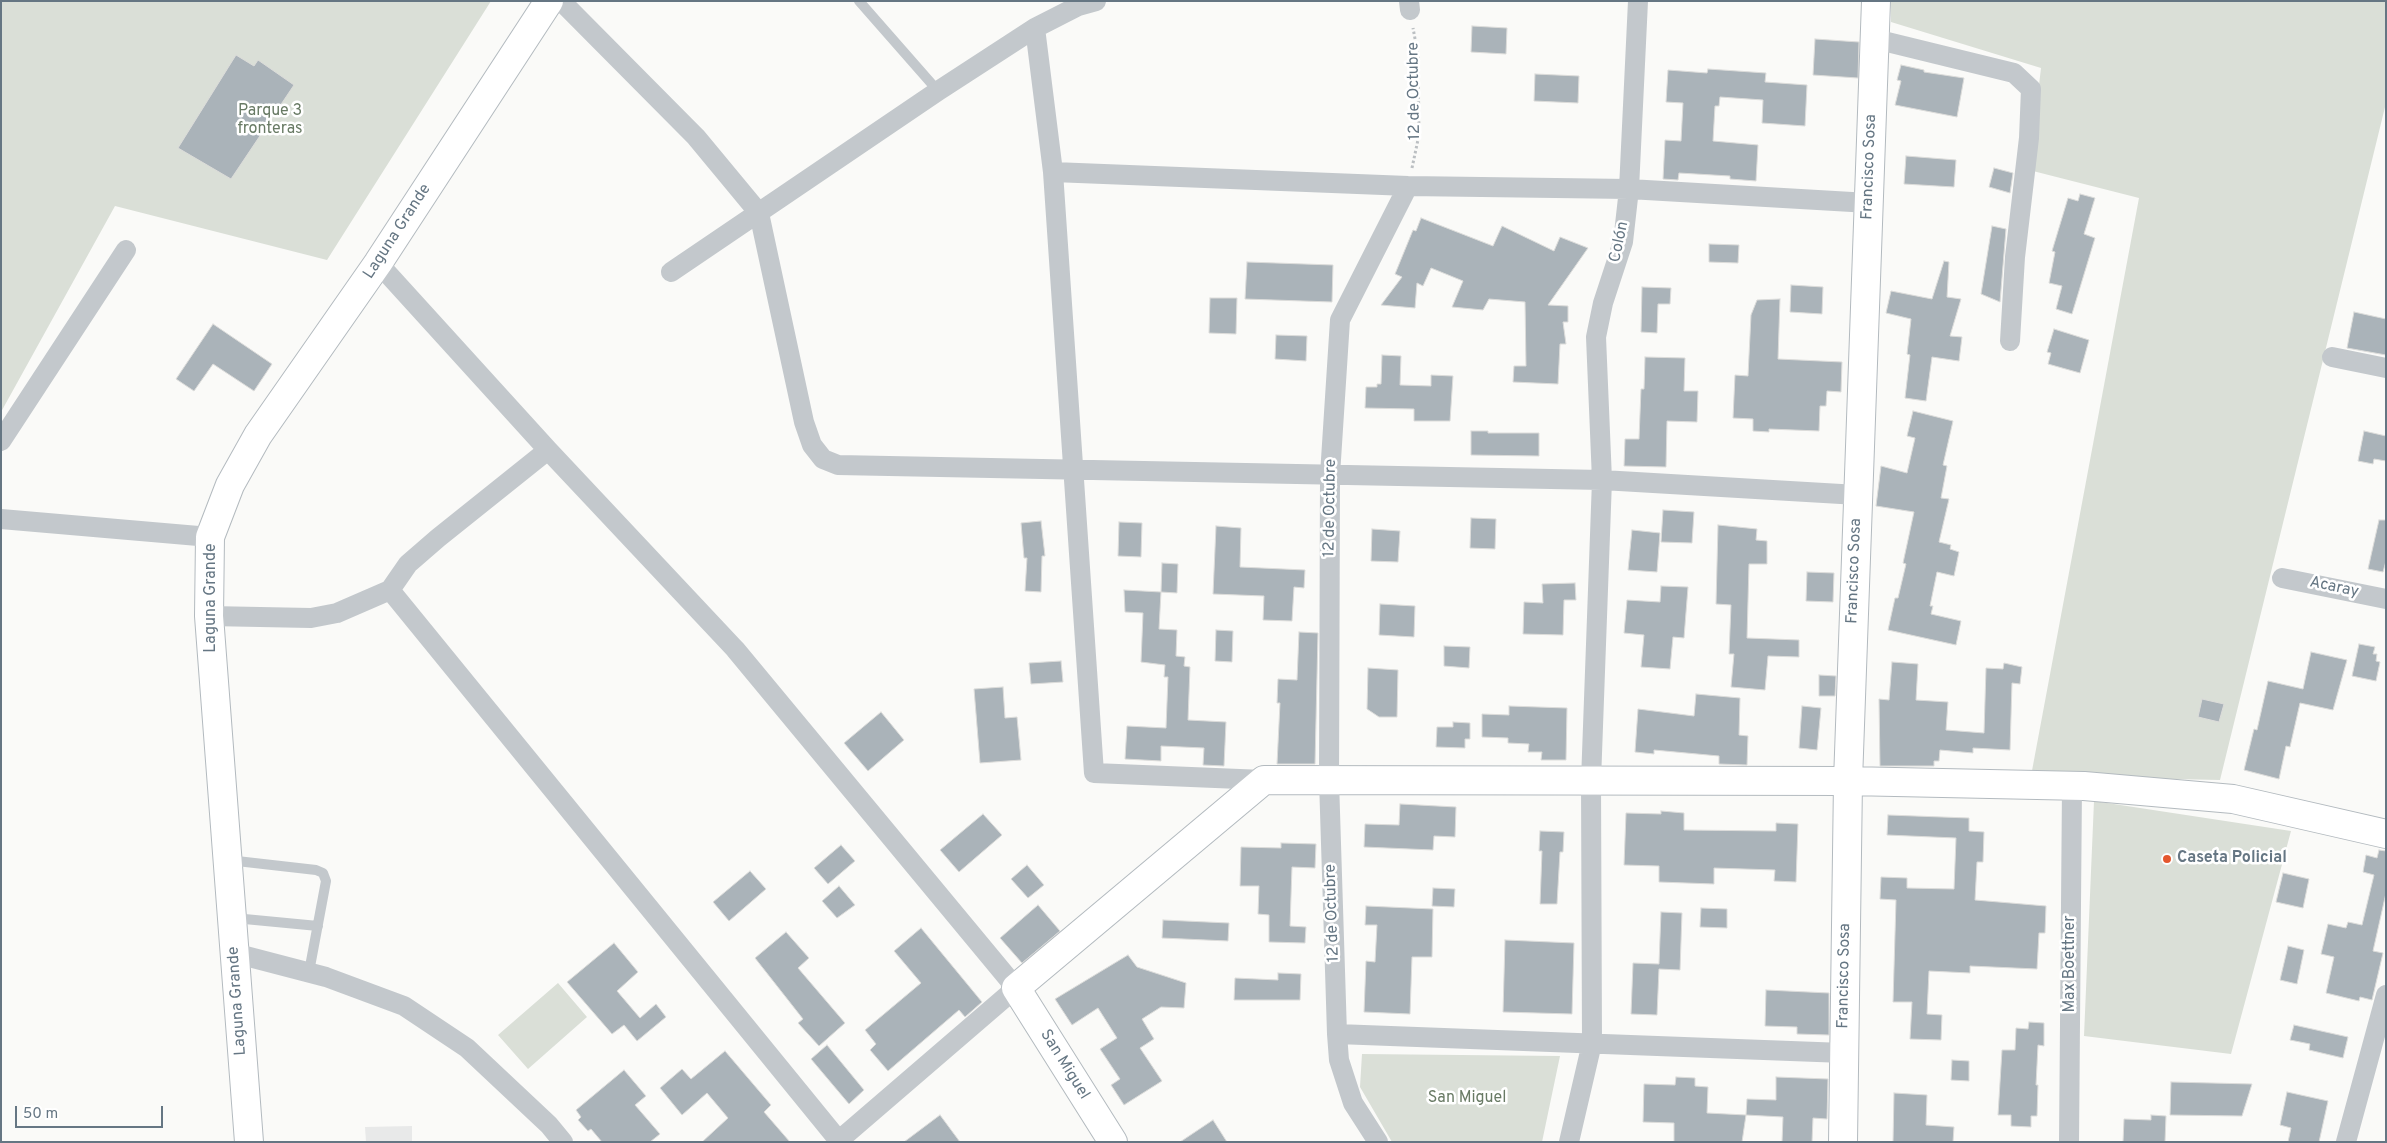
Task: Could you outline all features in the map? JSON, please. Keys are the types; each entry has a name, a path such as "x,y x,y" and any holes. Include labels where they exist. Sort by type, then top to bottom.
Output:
{"street":[{"name":"Laguna Grande","path":"249,1142 209,616 210,537 230,485 258,436 378,263 549,1"},
{"path":"561,1 696,136 759,212 804,422 812,445 824,459 838,465 1602,480 1858,495"},
{"path":"671,272 938,91 1035,28 1078,6 1096,1"},
{"name":"Colón","path":"1569,1142 1592,1043 1591,780 1602,480 1596,336 1623,242 1629,189 1638,1"},
{"name":"Francisco Sosa","path":"1843,1142 1848,781 1876,1"},
{"path":"1035,28 1053,172 1094,772 1264,780 1848,781 2072,786 2233,799 2386,834"},
{"path":"1875,39 2014,73 2032,89 2029,138 2015,257 2010,341"},
{"path":"1053,172 1408,186 1629,189 1869,203"},
{"name":"12 de Octubre","path":"1378,1142 1353,1103 1339,1060 1337,1034 1329,780 1330,476 1340,320 1408,186"},
{"path":"1,441 126,250"},
{"path":"378,263 548,450 735,649 1016,988"},
{"path":"2332,357 2386,368"},
{"path":"209,616 310,618 337,613 390,590 408,564 548,450"},
{"path":"1,519 210,537"},
{"name":"Acaray","path":"2282,578 2386,599"},
{"path":"390,590 839,1141 1016,988 1264,780"},
{"name":"Max Boettner","path":"2070,1142 2072,786"},
{"path":"234,953 326,976 404,1006 467,1048 549,1125 563,1142"},
{"name":"San Miguel","path":"1016,988 1113,1142"},
{"path":"2346,1142 2386,995"},
{"path":"1337,1034 1844,1053"}],"lane":[{"path":"859,1 938,91"},
{"path":"227,860 316,870 323,874 326,881 309,972"},
{"path":"231,918 318,926"}],"path":[{"name":"12 de Octubre","path":"1408,186 1419,135 1418,55 1409,5"}],"shaded area":[{"path":"412,1126 412,1142 366,1142 365,1127"}],"green space":[{"name":"Parque 3 fronteras","path":"1,1 491,1 327,260 115,206 1,412"},
{"path":"1891,1 2386,1 2386,103 2220,780 2031,776 2139,198 2029,170 2041,68 1891,22"},
{"path":"2094,801 2291,831 2231,1054 2084,1036"},
{"path":"558,983 587,1017 528,1069 498,1035"},
{"name":"San Miguel","path":"1362,1054 1560,1056 1542,1142 1392,1142 1360,1087"}],"building":[{"path":"1472,26 1507,28 1506,54 1471,52"},
{"path":"1815,39 1859,42 1858,78 1813,75"},
{"path":"236,55 254,66 258,60 294,85 231,179 178,148"},
{"path":"1901,65 1924,70 1924,72 1964,78 1957,117 1895,105 1901,81 1897,80"},
{"path":"1708,69 1766,73 1765,82 1807,85 1805,126 1762,123 1763,100 1720,97 1719,106 1715,106 1713,141 1758,145 1756,181 1730,179 1730,176 1679,173 1678,180 1663,179 1665,140 1681,141 1683,103 1666,102 1668,70 1707,73"},
{"path":"1535,74 1579,76 1578,103 1534,101"},
{"path":"1906,156 1956,160 1954,187 1904,184"},
{"path":"1994,168 2013,173 2010,193 1989,187"},
{"path":"2080,194 2095,198 2084,234 2095,238 2072,314 2056,309 2062,286 2049,283 2055,252 2052,251 2068,198 2078,201"},
{"path":"1421,218 1493,246 1502,226 1554,251 1560,237 1588,248 1548,305 1568,306 1568,322 1563,322 1566,344 1560,344 1558,384 1513,382 1514,366 1526,366 1525,302 1489,299 1483,310 1452,307 1463,281 1431,268 1423,286 1417,283 1415,308 1381,305 1402,277 1395,274 1413,230 1416,231"},
{"path":"1992,226 2006,229 2000,302 1981,294"},
{"path":"1709,244 1739,245 1738,263 1709,262"},
{"path":"1944,261 1949,262 1947,297 1961,299 1950,336 1962,337 1959,361 1932,357 1926,401 1905,398 1910,355 1907,354 1911,319 1886,313 1891,291 1932,299"},
{"path":"1247,262 1333,265 1332,302 1245,299"},
{"path":"1791,285 1823,287 1822,314 1790,312"},
{"path":"1642,287 1671,288 1670,304 1658,304 1657,333 1641,332"},
{"path":"1210,298 1237,298 1236,334 1209,333"},
{"path":"1780,299 1778,359 1842,362 1841,392 1827,391 1826,406 1820,406 1819,431 1769,429 1769,432 1753,431 1753,419 1733,418 1735,375 1748,376 1751,315 1757,300"},
{"path":"2354,312 2386,319 2386,355 2347,348"},
{"path":"213,324 272,364 254,391 213,364 194,391 176,379"},
{"path":"2054,329 2089,340 2080,373 2048,364 2051,353 2047,352"},
{"path":"1276,335 1307,336 1306,361 1275,359"},
{"path":"1382,355 1401,356 1400,385 1431,386 1431,375 1453,376 1450,421 1414,421 1414,409 1365,408 1366,387 1377,387 1377,384 1381,384"},
{"path":"1645,357 1685,358 1684,391 1698,391 1697,422 1667,421 1666,467 1624,466 1625,439 1639,439 1641,389 1644,389"},
{"path":"1913,411 1953,421 1943,465 1947,466 1941,498 1949,499 1939,542 1951,545 1950,549 1959,552 1954,576 1937,572 1930,606 1933,606 1931,614 1961,621 1956,645 1888,630 1895,598 1898,598 1906,564 1903,563 1914,512 1876,506 1881,466 1907,473 1915,438 1907,436"},
{"path":"1471,431 1539,433 1539,456 1471,455"},
{"path":"2364,431 2386,436 2386,461 2374,459 2373,464 2358,461"},
{"path":"1663,510 1694,512 1692,543 1661,542"},
{"path":"1471,518 1496,519 1495,549 1470,548"},
{"path":"2379,520 2386,520 2386,561 2383,572 2368,569"},
{"path":"1041,521 1045,556 1042,556 1041,592 1025,591 1027,558 1024,558 1021,523"},
{"path":"1119,522 1142,523 1141,557 1118,556"},
{"path":"1718,525 1757,529 1756,540 1767,541 1767,564 1749,564 1747,638 1799,640 1799,657 1768,656 1765,690 1731,687 1734,654 1729,654 1731,605 1716,604"},
{"path":"1216,526 1241,528 1240,567 1305,570 1304,588 1294,587 1292,621 1263,620 1264,596 1213,594"},
{"path":"1372,529 1400,531 1398,562 1371,561"},
{"path":"1632,530 1660,533 1657,572 1628,570"},
{"path":"1162,563 1178,564 1177,593 1161,592"},
{"path":"1807,572 1834,573 1833,602 1806,601"},
{"path":"1575,583 1576,600 1564,600 1563,635 1523,634 1524,602 1543,603 1542,584"},
{"path":"1661,586 1688,587 1684,638 1673,637 1670,669 1641,667 1644,635 1624,633 1627,600 1660,602"},
{"path":"1124,590 1161,592 1159,629 1177,630 1176,656 1185,657 1184,666 1190,667 1188,720 1226,722 1224,766 1203,765 1204,748 1161,746 1161,761 1125,759 1127,726 1166,728 1168,677 1164,677 1165,665 1141,662 1143,613 1125,612"},
{"path":"1380,604 1415,606 1414,637 1379,635"},
{"path":"1216,630 1233,631 1232,662 1215,661"},
{"path":"1299,632 1318,633 1315,764 1277,764 1280,703 1277,703 1278,679 1297,680"},
{"path":"2359,644 2375,647 2373,654 2377,654 2376,661 2380,662 2376,681 2352,676"},
{"path":"1444,646 1470,647 1469,668 1444,666"},
{"path":"2311,652 2347,660 2333,710 2300,703 2290,747 2286,746 2279,779 2244,770 2254,729 2257,730 2268,681 2303,689"},
{"path":"1061,661 1063,682 1031,684 1029,663"},
{"path":"1892,662 1918,664 1916,700 1948,702 1946,730 1984,733 1986,668 2003,669 2004,663 2022,667 2020,684 2012,683 2010,750 1973,748 1973,753 1940,750 1939,761 1934,761 1934,766 1880,766 1879,699 1889,700"},
{"path":"1368,668 1398,670 1397,717 1379,717 1367,709"},
{"path":"1819,675 1836,676 1835,696 1819,696"},
{"path":"1003,687 1005,718 1017,717 1021,760 980,763 974,689"},
{"path":"1696,694 1740,698 1739,735 1748,736 1747,765 1719,764 1719,756 1654,750 1654,754 1635,752 1638,709 1694,716"},
{"path":"2202,699 2224,704 2219,722 2198,717"},
{"path":"1509,706 1567,708 1566,760 1541,760 1542,752 1528,752 1529,744 1508,743 1508,738 1482,737 1482,714 1509,715"},
{"path":"1802,706 1821,708 1817,750 1799,748"},
{"path":"881,712 904,740 868,771 844,743"},
{"path":"1453,722 1470,723 1470,739 1465,739 1465,748 1436,747 1437,727 1453,727"},
{"path":"1400,804 1456,807 1455,837 1434,836 1433,850 1364,847 1365,824 1399,825"},
{"path":"1661,811 1684,813 1684,830 1776,831 1776,823 1798,824 1796,882 1774,881 1775,870 1714,868 1714,884 1659,882 1659,866 1624,865 1626,813 1661,814"},
{"path":"983,814 1002,835 959,872 940,850"},
{"path":"1888,815 1969,818 1969,831 1984,832 1983,862 1977,862 1975,900 2046,906 2045,933 2039,933 2037,969 1970,966 1970,973 1929,971 1927,1014 1942,1015 1941,1040 1910,1039 1912,1002 1893,1002 1896,900 1880,899 1881,877 1907,878 1907,888 1954,889 1956,838 1887,835"},
{"path":"1540,831 1564,832 1563,852 1560,852 1557,904 1540,904 1542,851 1539,851"},
{"path":"1281,843 1316,844 1315,868 1292,867 1290,926 1306,927 1305,943 1269,942 1269,915 1258,914 1259,886 1240,886 1241,847 1281,848"},
{"path":"841,845 855,861 828,884 814,868"},
{"path":"2379,850 2386,851 2386,893 2373,951 2383,953 2372,1000 2360,997 2359,1001 2326,993 2334,957 2321,954 2328,924 2346,928 2348,922 2362,925 2374,875 2363,872 2366,855 2377,858"},
{"path":"1027,865 1044,885 1028,898 1011,879"},
{"path":"750,871 766,889 729,921 713,902"},
{"path":"2283,873 2309,879 2303,908 2276,902"},
{"path":"839,886 855,905 837,918 822,901"},
{"path":"1433,888 1455,889 1454,907 1432,906"},
{"path":"1038,905 1060,931 1022,963 1000,938"},
{"path":"1366,906 1433,909 1432,957 1412,957 1410,1014 1364,1012 1366,961 1375,962 1377,925 1365,925"},
{"path":"1701,908 1727,909 1727,928 1700,927"},
{"path":"1661,912 1682,913 1680,970 1659,969 1657,1015 1631,1014 1633,963 1659,964"},
{"path":"1163,920 1229,923 1228,941 1162,938"},
{"path":"921,928 982,1002 965,1017 959,1010 888,1071 870,1050 876,1044 865,1030 921,983 894,951"},
{"path":"786,932 809,958 798,968 845,1023 819,1046 798,1023 803,1019 755,958"},
{"path":"1505,940 1574,943 1572,1014 1503,1012"},
{"path":"614,943 638,972 617,991 640,1018 656,1004 666,1017 637,1041 624,1025 612,1034 567,982"},
{"path":"2288,946 2304,950 2297,984 2280,980"},
{"path":"1128,955 1137,967 1186,983 1184,1008 1161,1007 1142,1019 1154,1039 1140,1048 1162,1081 1124,1105 1111,1085 1120,1079 1100,1049 1117,1038 1098,1008 1072,1025 1055,999"},
{"path":"1278,973 1301,974 1300,1000 1234,1000 1235,978 1278,980"},
{"path":"1766,990 1829,993 1829,1035 1797,1034 1797,1027 1765,1026"},
{"path":"2029,1022 2044,1023 2044,1046 2038,1045 2037,1116 2031,1116 2031,1127 2011,1126 2011,1115 1998,1115 2002,1050 2015,1050 2016,1028 2028,1029"},
{"path":"2294,1025 2348,1037 2343,1058 2309,1050 2310,1044 2290,1040"},
{"path":"827,1045 864,1090 849,1104 811,1059"},
{"path":"725,1051 771,1105 764,1112 790,1142 702,1142 728,1118 707,1093 682,1115 660,1088 682,1069 691,1079"},
{"path":"1952,1060 1969,1061 1969,1081 1951,1080"},
{"path":"624,1070 646,1096 635,1105 660,1134 650,1142 602,1142 591,1129 588,1131 578,1120 581,1117 576,1110"},
{"path":"1676,1077 1695,1078 1695,1086 1708,1087 1707,1113 1746,1115 1742,1142 1674,1142 1674,1123 1643,1122 1644,1084 1675,1085"},
{"path":"1776,1077 1828,1079 1827,1119 1813,1118 1812,1142 1782,1142 1783,1117 1746,1115 1747,1099 1776,1100"},
{"path":"2171,1082 2252,1084 2242,1116 2170,1115"},
{"path":"2287,1092 2328,1101 2319,1142 2288,1142 2291,1128 2280,1125"},
{"path":"1894,1093 1927,1095 1926,1125 1954,1127 1953,1142 1893,1142"},
{"path":"940,1115 960,1142 904,1142"},
{"path":"2151,1115 2166,1116 2165,1142 2123,1142 2124,1119 2151,1120"},
{"path":"1213,1120 1227,1142 1180,1142"}],"place":[{"name":"Caseta Policial","path":"2167,859"}]}
